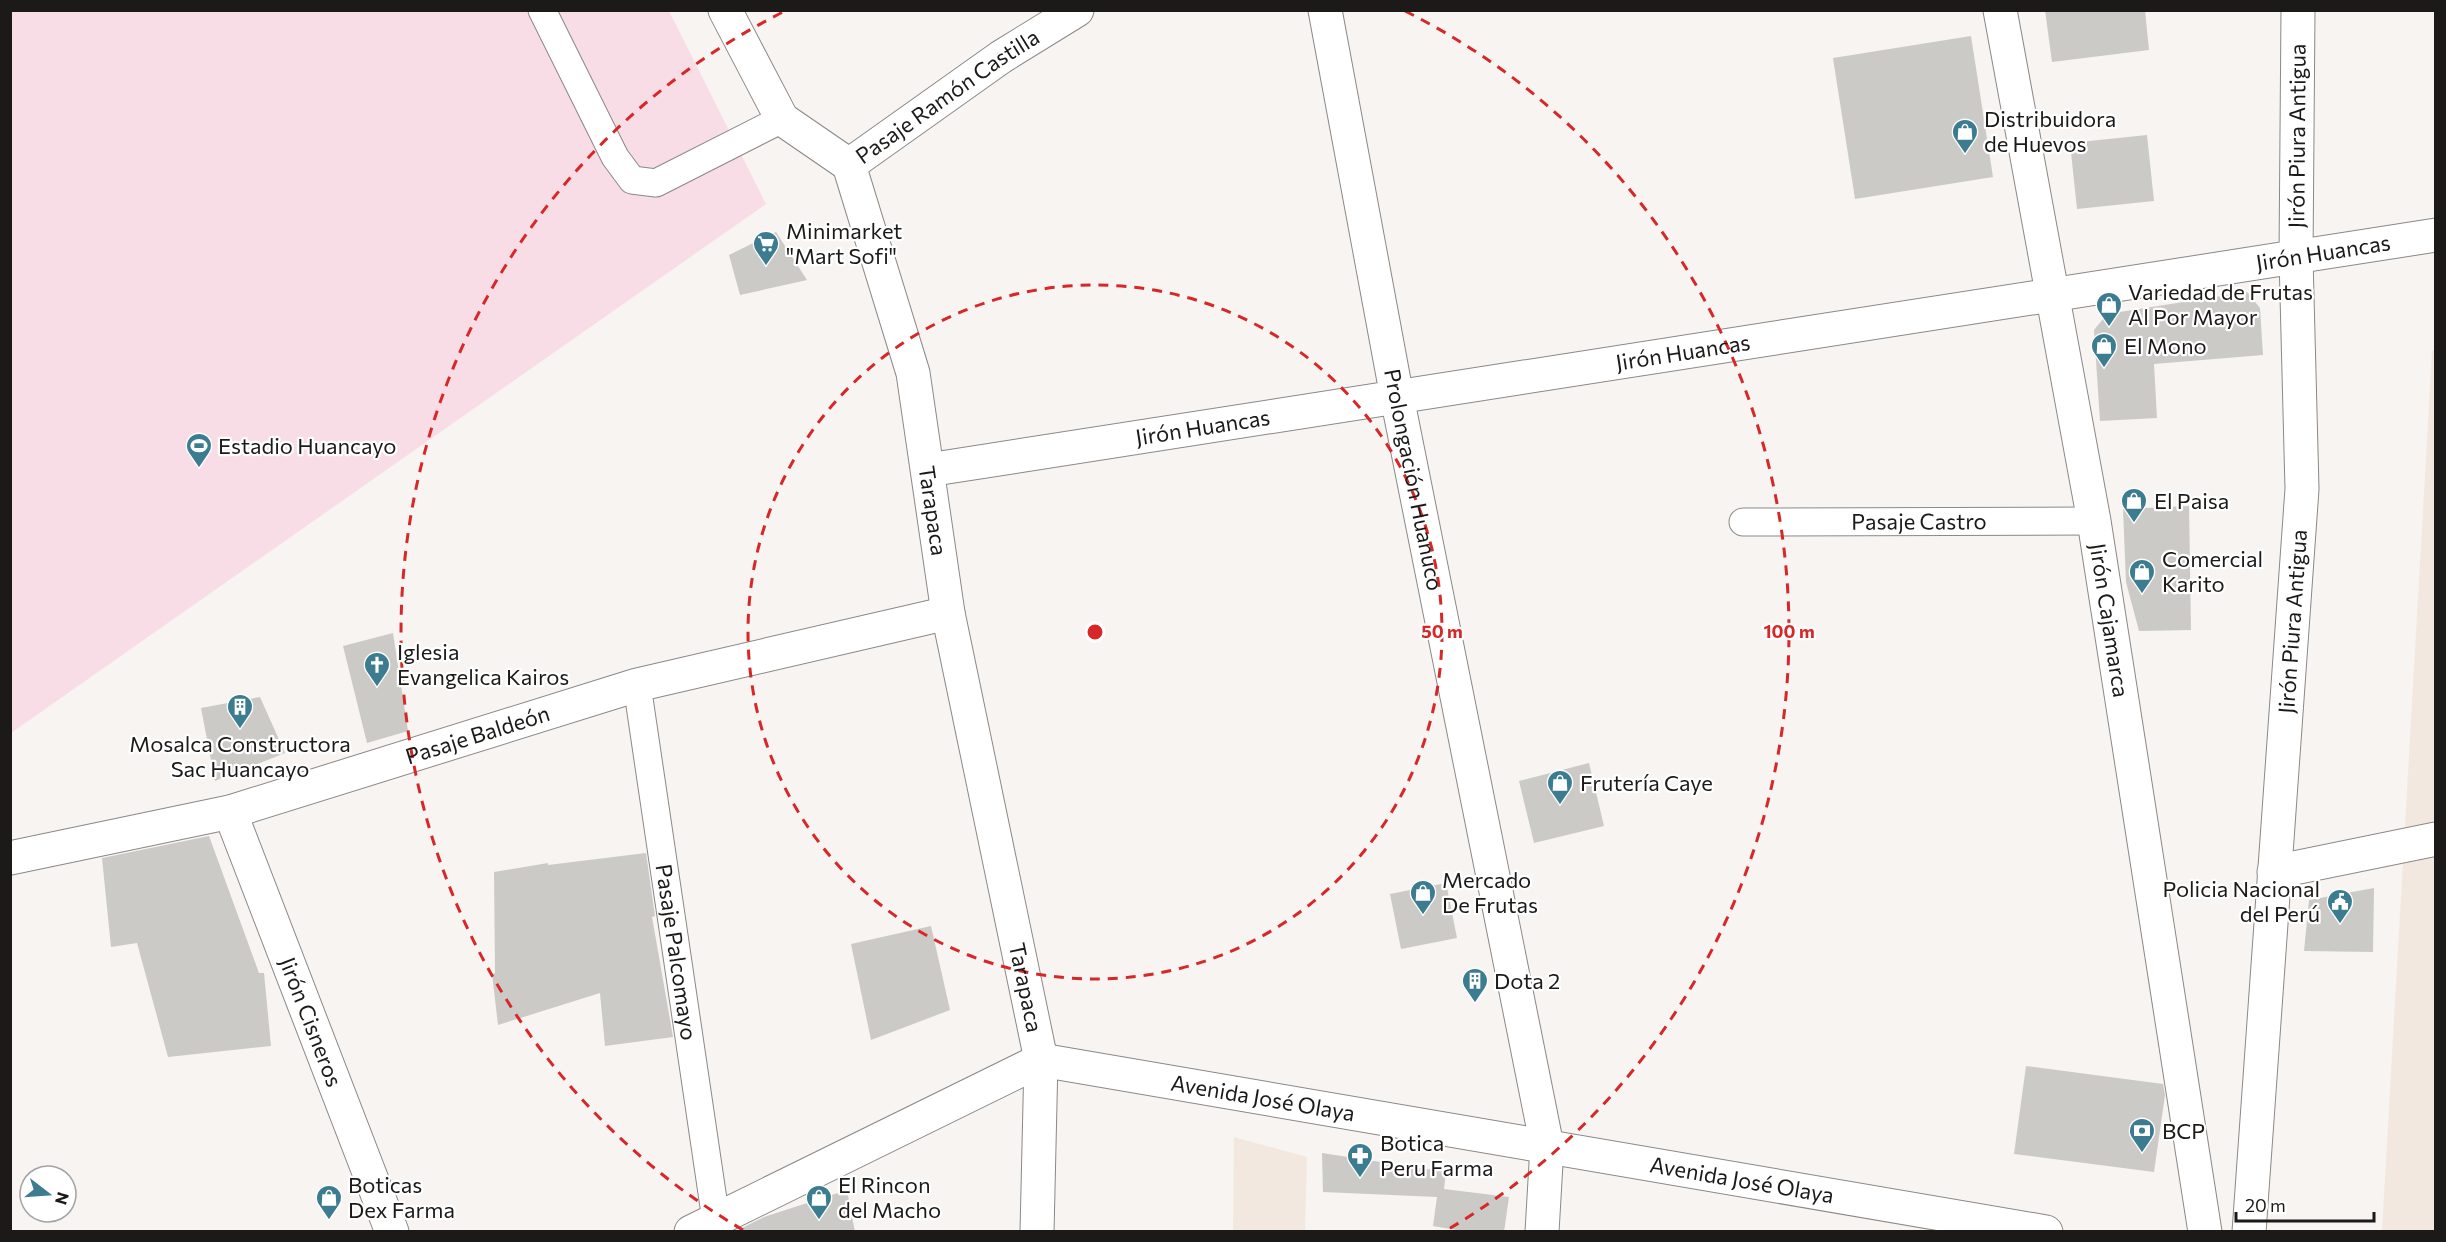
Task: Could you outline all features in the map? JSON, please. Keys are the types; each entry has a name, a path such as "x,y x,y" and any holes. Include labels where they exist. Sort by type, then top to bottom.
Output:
{"street":[{"path":"725,10 782,119 849,165"},
{"name":"Pasaje Ramón Castilla","path":"849,165 1000,57 1077,10"},
{"name":"Prolongación Huanuco","path":"1324,10 1397,397 1547,1146 1542,1232"},
{"name":"Jirón Cajamarca","path":"2000,10 2094,521 2205,1232"},
{"name":"Jirón Piura Antigua","path":"2249,1232 2302,489 2296,257 2298,10"},
{"name":"Tarapaca","path":"849,165 913,374 948,613 1041,1060 1036,1232"},
{"name":"Jirón Huancas","path":"928,470 2436,235"},
{"name":"Pasaje Baldeón","path":"10,858 230,812 637,685 948,613"},
{"name":"Jirón Cisneros","path":"230,812 392,1232"},
{"path":"2274,872 2436,839"},
{"path":"704,1226 1041,1060"},
{"name":"Avenida José Olaya","path":"1041,1060 2046,1232"}],"lane":[{"path":"542,10 615,157 632,180 656,183 782,119"},
{"name":"Pasaje Castro","path":"1743,522 2094,521"},
{"name":"Pasaje Palcomayo","path":"637,685 704,1226"}],"shaded area":[{"name":"Estadio Huancayo","path":"11,11 669,11 766,204 11,733"},
{"path":"2435,350 2435,1231 2391,1232 2382,1230 2432,351"},
{"path":"1234,1137 1307,1157 1305,1231 1233,1231"}],"building":[{"path":"2045,10 2145,10 2149,50 2052,62"},
{"path":"1971,36 1993,177 1855,199 1833,58"},
{"path":"2147,135 2154,201 2077,209 2070,143"},
{"name":"Minimarket \"Mart Sofi\"","path":"776,232 807,280 740,295 729,255"},
{"path":"2247,292 2260,308 2263,355 2154,364 2157,418 2100,421 2094,330 2107,314"},
{"path":"2189,506 2191,630 2139,631 2126,582 2123,509"},
{"name":"Iglesia Evangelica Kairos","path":"393,633 408,731 367,743 343,646"},
{"name":"Mosalca Constructora Sac Huancayo","path":"260,697 285,753 215,781 201,708"},
{"path":"1589,763 1604,826 1534,843 1519,781"},
{"path":"209,836 259,973 264,973 271,1046 168,1057 137,943 111,947 102,858"},
{"path":"646,853 655,916 652,917 673,1037 605,1046 600,993 498,1025 492,974 495,973 494,872 548,863 548,865"},
{"name":"Mercado De Frutas","path":"1446,883 1457,938 1401,949 1390,894"},
{"name":"Policia Nacional del Perú","path":"2374,888 2373,952 2304,951 2309,900"},
{"path":"931,926 950,1010 871,1040 851,944"},
{"path":"2026,1066 2163,1084 2165,1095 2154,1172 2014,1154"},
{"path":"1322,1153 1446,1172 1444,1189 1509,1197 1504,1232 1468,1232 1433,1226 1437,1197 1323,1192"},
{"name":"El Rincon del Macho","path":"847,1190 855,1232 743,1232 742,1228 764,1217"}],"place":[{"name":"Distribuidora de Huevos","path":"1965,155"},
{"name":"Minimarket \"Mart Sofi\"","path":"766,267"},
{"name":"Variedad de Frutas Al Por Mayor","path":"2109,328"},
{"name":"El Mono","path":"2104,369"},
{"name":"Estadio Huancayo","path":"199,469"},
{"name":"El Paisa","path":"2134,524"},
{"name":"Comercial Karito","path":"2142,595"},
{"name":"Iglesia Evangelica Kairos","path":"377,688"},
{"name":"Mosalca Constructora Sac Huancayo","path":"240,730"},
{"name":"Frutería Caye","path":"1560,806"},
{"name":"Mercado De Frutas","path":"1423,916"},
{"name":"Policia Nacional del Perú","path":"2340,925"},
{"name":"Dota 2","path":"1475,1004"},
{"name":"BCP","path":"2142,1154"},
{"name":"Botica Peru Farma","path":"1360,1179"},
{"name":"Boticas Dex Farma","path":"329,1221"},
{"name":"El Rincon del Macho","path":"819,1221"}]}
